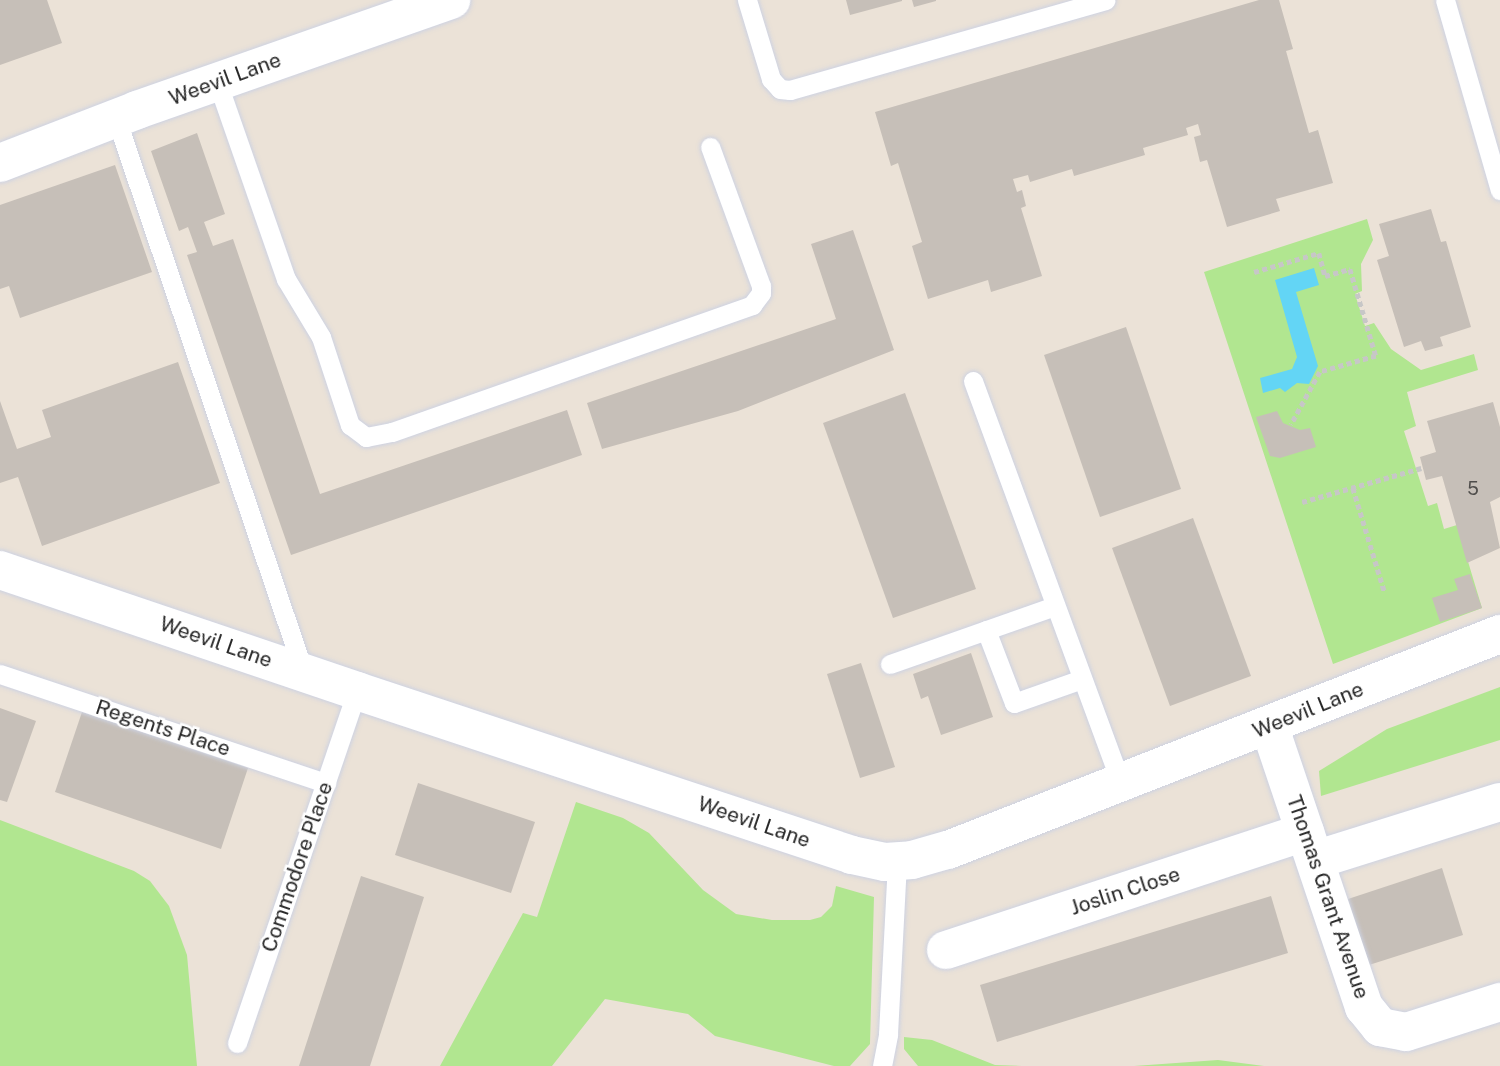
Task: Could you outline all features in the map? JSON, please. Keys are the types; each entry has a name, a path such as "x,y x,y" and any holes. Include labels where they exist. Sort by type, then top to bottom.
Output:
{"street":[{"name":"Weevil Lane","path":"0,163 218,81 452,0"},
{"name":"Weevil Lane","path":"0,570 852,855 877,862 897,863 948,850 1500,634"},
{"name":"Thomas Grant Avenue","path":"1269,725 1364,1007 1380,1027 1406,1032 1500,1002"},
{"name":"Joslin Close","path":"946,950 1310,846 1500,802"}],"lane":[{"path":"747,0 767,71 775,85 790,90 1105,0"},
{"path":"1445,0 1500,190"},
{"path":"218,81 286,279 321,337 350,425 366,437 405,428 752,305 761,293 761,286 710,147"},
{"path":"116,118 304,673"},
{"path":"973,381 1121,784"},
{"path":"890,664 1055,606"},
{"path":"986,630 1014,703 1082,678"},
{"name":"Regents Place","path":"0,674 326,783"},
{"name":"Commodore Place","path":"237,1043 357,691"},
{"path":"882,1066 888,1034 897,863"}],"path":[{"path":"1254,272 1319,253 1325,276 1350,269 1376,356 1321,372 1291,425"},
{"path":"1302,502 1421,468"},
{"path":"1353,488 1385,593"}],"green space":[{"path":"1367,219 1373,240 1361,264 1362,291 1355,294 1365,326 1374,323 1391,349 1421,370 1474,354 1478,370 1407,392 1416,426 1404,431 1428,506 1437,503 1444,529 1457,525 1482,608 1333,664 1204,272"},
{"path":"1500,687 1500,740 1321,796 1319,771 1387,729"},
{"path":"576,802 623,818 649,833 703,890 736,914 772,920 810,920 821,917 832,906 836,886 874,897 870,1044 850,1066 834,1066 715,1036 688,1014 605,999 552,1066 440,1066 523,913 537,917"},
{"path":"0,820 134,871 150,881 169,906 187,955 197,1066 0,1066"},
{"path":"904,1037 932,1040 995,1065 1022,1066 918,1066 904,1049"},
{"path":"1218,1060 1264,1066 1134,1066"}],"water":[{"path":"1314,268 1319,285 1296,292 1318,366 1309,384 1297,383 1285,392 1280,388 1263,393 1260,378 1292,369 1297,357 1275,280"}],"building":[{"path":"0,0 47,0 62,43 0,65"},
{"path":"846,0 902,0 902,1 850,15"},
{"path":"912,0 936,0 936,1 914,7"},
{"path":"1259,0 1279,0 1293,49 1286,51 1309,133 1318,130 1333,183 1276,199 1280,211 1227,227 1207,160 1200,162 1194,137 1201,135 1198,124 1186,128 1188,135 1143,148 1145,155 1074,176 1072,169 1030,182 1028,175 1013,179 1017,192 1022,190 1026,206 1021,208 1042,276 991,292 988,280 928,299 912,246 922,242 898,163 891,166 875,112"},
{"path":"197,133 225,214 204,222 213,246 233,239 320,494 567,410 582,455 291,555 187,255 197,252 188,227 179,231 151,151"},
{"path":"115,165 152,272 20,318 9,286 0,289 0,205"},
{"path":"1431,209 1441,242 1446,241 1471,327 1440,337 1443,346 1425,351 1421,341 1404,347 1377,260 1389,256 1379,224"},
{"path":"853,230 894,350 738,411 602,449 587,403 836,319 811,244"},
{"path":"1126,327 1181,489 1100,517 1044,355"},
{"path":"178,362 220,483 42,546 18,477 0,483 0,401 17,449 51,437 42,410"},
{"path":"905,393 976,589 893,618 823,423"},
{"path":"1493,402 1500,427 1500,497 1490,502 1500,548 1467,563 1442,476 1426,480 1420,457 1436,452 1427,421"},
{"path":"1277,411 1283,423 1300,430 1310,428 1316,447 1280,458 1270,456 1256,417"},
{"path":"1193,518 1251,676 1170,706 1112,548"},
{"path":"1470,574 1482,608 1440,622 1432,598 1458,590 1454,579"},
{"path":"971,653 993,717 941,735 928,696 921,699 913,674"},
{"path":"861,663 895,767 860,778 827,674"},
{"path":"0,708 36,721 7,802 0,800"},
{"path":"82,712 248,768 221,849 55,792"},
{"path":"418,783 535,822 511,893 395,855"},
{"path":"1442,868 1463,935 1369,965 1348,899"},
{"path":"361,876 424,897 370,1066 299,1066"},
{"path":"1271,896 1288,953 997,1042 980,985"}]}
